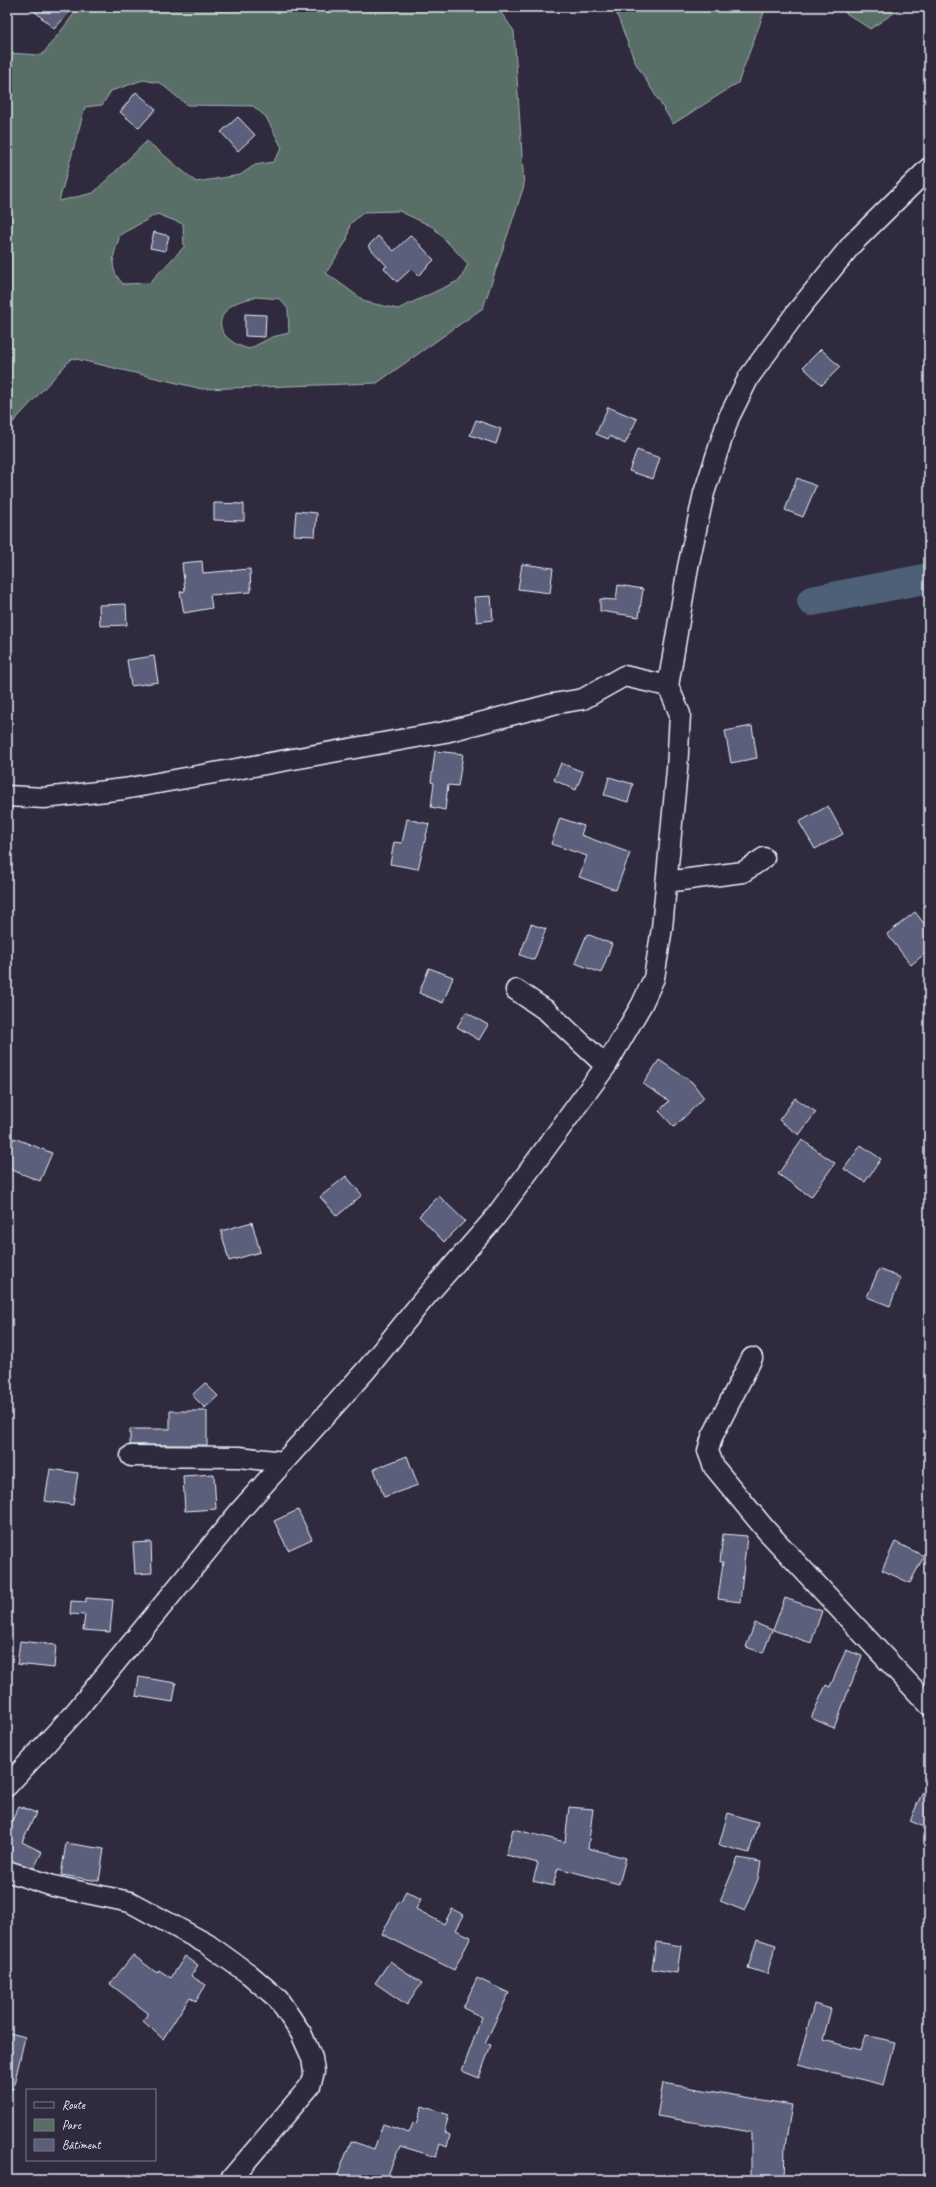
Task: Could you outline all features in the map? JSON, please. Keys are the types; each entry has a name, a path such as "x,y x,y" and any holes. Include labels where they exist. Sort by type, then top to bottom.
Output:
{"street":[{"path":"7,1786 76,1712 240,1512 367,1369 423,1300 494,1220 606,1066 642,1004 654,978 662,928 680,714 668,686 688,567 704,493 729,417 749,377 796,313 853,243 929,168"},
{"path":"7,796 44,798 124,789 445,732 553,704 583,699 624,676 668,686"},
{"path":"666,882 743,872 764,858"},
{"path":"516,990 547,1011 606,1066"},
{"path":"752,1358 712,1437 708,1451 714,1467 766,1530 929,1705"},
{"path":"131,1456 239,1457 284,1462"},
{"path":"7,1871 53,1886 130,1902 207,1944 249,1974 278,1999 301,2033 312,2058 314,2072 310,2086 230,2180"}],"green space":[{"path":"72,7 497,7 514,31 524,186 483,308 377,383 202,389 72,358 7,429 7,53 42,55 75,12","holes":["143,80 160,83 187,105 253,106 266,117 282,148 273,162 255,165 240,175 196,182 147,141 93,193 59,201 85,107 102,105 111,91","399,211 433,227 468,264 460,280 398,309 366,302 326,273 347,240 350,224 364,212","157,214 183,224 184,247 149,283 123,284 118,278 113,266 114,255 120,235","256,297 280,299 288,309 289,333 272,337 249,349 233,342 223,332 221,319 232,305 240,301"]},
{"path":"614,7 903,7 870,29 840,9 765,10 738,83 673,124 635,62"}],"building":[{"path":"30,7 62,7 69,13 54,29"},
{"path":"136,92 156,109 139,128 120,112"},
{"path":"238,117 255,135 238,151 221,132"},
{"path":"154,232 169,236 165,251 150,248"},
{"path":"411,235 434,260 418,276 411,269 397,282 384,268 387,266 368,246 378,236 394,251"},
{"path":"245,314 266,315 265,337 245,336"},
{"path":"821,349 840,367 822,385 803,367"},
{"path":"608,407 637,419 625,444 610,436 608,439 596,434"},
{"path":"476,420 501,429 496,444 470,435"},
{"path":"637,450 660,458 653,479 629,471"},
{"path":"797,478 816,486 803,517 785,510"},
{"path":"214,503 244,504 244,521 214,520"},
{"path":"296,511 317,513 315,536 294,535"},
{"path":"202,561 203,573 250,569 251,592 210,595 212,608 184,613 180,592 185,591 182,563"},
{"path":"522,564 553,568 550,593 518,589"},
{"path":"618,585 643,589 639,617 600,611 600,599 616,600"},
{"path":"491,596 493,620 477,622 474,597"},
{"path":"126,604 127,625 100,626 99,605"},
{"path":"154,656 158,682 131,686 127,660"},
{"path":"752,726 757,758 731,763 725,731"},
{"path":"435,751 463,754 458,786 448,785 445,810 431,807 434,783 431,782"},
{"path":"561,763 583,772 576,790 554,780"},
{"path":"609,777 633,784 628,802 604,795"},
{"path":"828,806 843,834 815,849 799,822"},
{"path":"560,818 584,826 581,835 630,853 616,890 579,877 587,856 551,844"},
{"path":"407,819 429,824 418,869 390,864 394,842 402,843"},
{"path":"915,912 929,930 929,950 911,965 887,934"},
{"path":"531,924 546,929 534,960 520,955"},
{"path":"587,934 612,944 601,973 575,963"},
{"path":"429,968 453,977 443,1003 419,993"},
{"path":"466,1012 488,1025 479,1040 457,1027"},
{"path":"659,1060 692,1082 704,1098 674,1127 659,1111 669,1101 643,1084"},
{"path":"795,1098 816,1112 799,1135 779,1120"},
{"path":"14,1138 52,1153 40,1181 7,1168 7,1155"},
{"path":"802,1140 835,1163 811,1197 778,1174"},
{"path":"861,1145 881,1159 865,1182 844,1169"},
{"path":"346,1176 362,1195 337,1216 320,1197"},
{"path":"439,1196 465,1221 444,1242 419,1216"},
{"path":"252,1222 260,1252 229,1261 221,1231"},
{"path":"879,1269 901,1278 890,1306 867,1297"},
{"path":"205,1383 218,1396 205,1408 192,1395"},
{"path":"170,1411 207,1411 207,1445 130,1445 130,1429 170,1429"},
{"path":"407,1456 418,1485 384,1497 374,1469"},
{"path":"50,1469 78,1473 73,1505 45,1501"},
{"path":"214,1474 216,1509 185,1511 183,1476"},
{"path":"298,1510 312,1539 288,1550 274,1521"},
{"path":"723,1534 747,1536 740,1602 718,1599 723,1562 720,1562"},
{"path":"151,1542 152,1573 135,1574 133,1543"},
{"path":"895,1542 924,1556 910,1583 882,1570"},
{"path":"86,1598 113,1600 110,1632 83,1630 85,1615 70,1614 71,1601 86,1602"},
{"path":"785,1598 822,1611 811,1643 773,1630"},
{"path":"755,1623 772,1630 763,1653 746,1647"},
{"path":"20,1641 56,1645 54,1668 17,1664"},
{"path":"846,1650 862,1656 834,1728 811,1718 826,1685 830,1687"},
{"path":"139,1677 176,1683 173,1702 136,1696"},
{"path":"929,1777 929,1829 910,1821"},
{"path":"19,1806 36,1813 22,1842 42,1852 34,1868 7,1860 7,1831"},
{"path":"569,1807 593,1809 588,1848 626,1858 619,1884 558,1868 553,1886 533,1881 538,1863 506,1855 513,1829 565,1842"},
{"path":"728,1813 758,1822 749,1853 719,1845"},
{"path":"66,1843 104,1849 99,1881 61,1875"},
{"path":"738,1858 761,1862 758,1879 745,1911 720,1901"},
{"path":"406,1891 421,1899 416,1909 444,1924 452,1909 464,1915 456,1930 471,1937 454,1970 382,1934 399,1901 401,1902"},
{"path":"757,1939 776,1945 767,1974 748,1968"},
{"path":"656,1942 681,1946 677,1973 652,1969"},
{"path":"133,1955 157,1973 159,1970 171,1978 185,1956 198,1965 191,1976 206,1985 196,2001 190,1997 163,2039 143,2021 148,2013 110,1984"},
{"path":"390,1961 422,1983 407,2005 375,1983"},
{"path":"477,1978 509,1993 485,2043 491,2045 479,2078 462,2071 482,2017 463,2008"},
{"path":"814,2004 831,2009 823,2040 861,2050 865,2035 895,2042 884,2085 798,2064"},
{"path":"10,2033 25,2037 13,2089 7,2089 7,2049"},
{"path":"663,2083 792,2105 785,2146 784,2180 751,2180 751,2132 657,2116"},
{"path":"422,2106 449,2115 444,2132 450,2135 447,2147 440,2144 436,2157 400,2146 386,2180 345,2180 337,2177 351,2141 374,2149 383,2124 409,2133 413,2123 416,2124"}],"waterway":[{"path":"812,601 929,578"}]}
